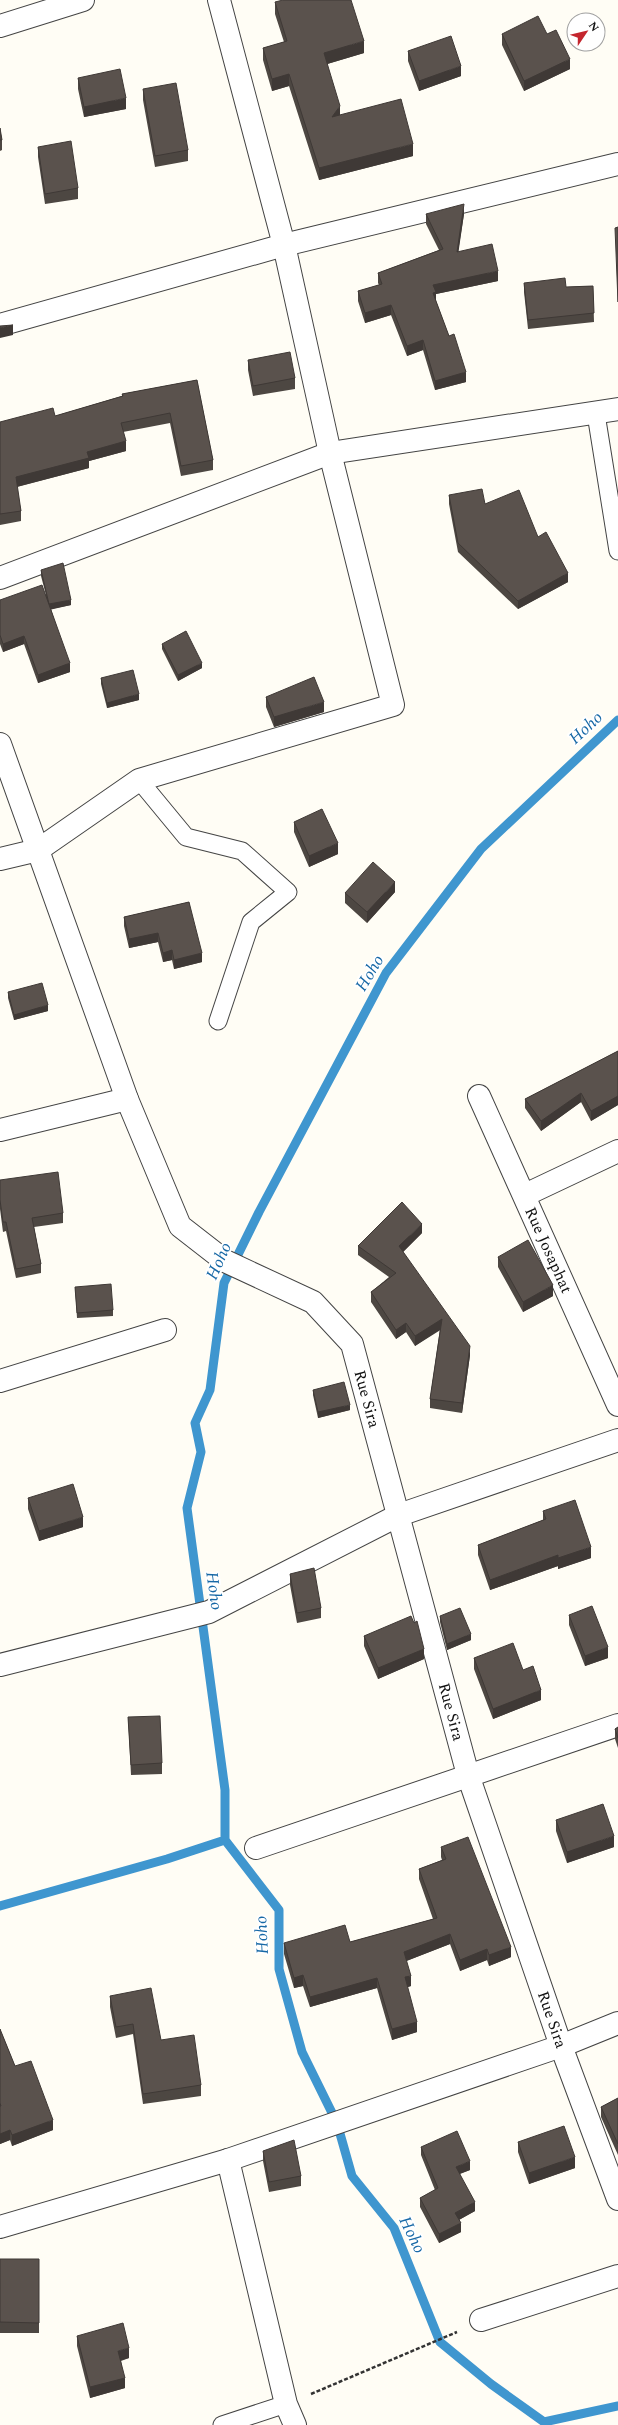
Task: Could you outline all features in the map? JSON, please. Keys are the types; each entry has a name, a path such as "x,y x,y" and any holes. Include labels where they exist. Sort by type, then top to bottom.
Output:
{"street":[{"path":"0,26 83,0"},
{"path":"0,860 38,850 139,780 393,705 330,453 284,245 219,0"},
{"path":"0,325 284,245 618,164"},
{"path":"0,578 330,453 596,414 618,409"},
{"name":"Rue Sira","path":"0,744 127,1099 180,1226 225,1261 313,1302 352,1344 468,1775 561,2046 618,2199"},
{"name":"Rue Josaphat","path":"479,1096 525,1195 618,1404"},
{"path":"0,1130 127,1099"},
{"path":"525,1195 618,1151"},
{"path":"0,1381 165,1330"},
{"path":"0,1665 201,1615 399,1515 618,1440"},
{"path":"256,1848 618,1724"},
{"path":"0,2227 228,2160 561,2046 618,2023"},
{"path":"228,2160 286,2404 295,2425"},
{"path":"481,2320 618,2276"}],"lane":[{"path":"596,414 618,551"},
{"path":"139,780 186,837 242,851 288,892 252,922 218,1021"},
{"path":"222,2425 286,2404"}],"path":[{"path":"286,2404 440,2342 481,2320"}],"building":[{"path":"283,0 351,0 364,41 324,53 340,106 332,117 401,99 413,144 319,168 289,74 272,79 263,48 287,41 275,2"},
{"path":"538,16 547,34 556,30 570,59 524,81 502,34"},
{"path":"451,36 461,66 419,81 408,51"},
{"path":"120,69 126,98 84,107 78,78"},
{"path":"176,83 188,150 155,156 143,89"},
{"path":"0,128 2,140 0,140"},
{"path":"71,141 78,188 45,194 38,147"},
{"path":"464,204 457,252 492,244 498,271 433,285 436,292 433,293 449,336 454,334 466,372 435,381 423,340 407,346 391,305 365,313 358,291 382,284 378,273 443,249 426,214"},
{"path":"618,227 618,302 615,228"},
{"path":"565,278 566,287 593,286 594,313 528,320 524,283"},
{"path":"13,325 0,328 0,326"},
{"path":"290,352 295,378 253,386 248,360"},
{"path":"197,380 213,460 181,466 170,413 121,423 126,441 87,452 89,458 16,477 21,511 0,514 0,422 53,408 55,416 123,396 122,394"},
{"path":"482,489 485,504 519,490 538,537 546,532 568,573 518,601 458,543 449,495"},
{"path":"63,563 71,600 49,604 41,570"},
{"path":"42,585 70,663 38,675 24,636 3,644 0,635 0,600"},
{"path":"186,631 202,663 178,675 162,644"},
{"path":"133,670 139,694 107,703 101,678"},
{"path":"314,677 324,702 274,717 266,697"},
{"path":"322,809 338,843 309,856 294,822"},
{"path":"373,862 395,882 367,912 345,893"},
{"path":"189,902 202,953 174,960 172,950 163,953 158,933 129,939 124,917"},
{"path":"42,983 48,1005 14,1015 8,992"},
{"path":"618,1051 618,1096 591,1111 581,1093 541,1121 525,1099"},
{"path":"58,1172 63,1213 32,1218 41,1264 16,1269 6,1222 3,1222 0,1200 0,1180"},
{"path":"402,1202 422,1224 399,1246 470,1346 462,1403 430,1399 442,1319 415,1336 406,1323 396,1330 371,1292 396,1273 358,1246"},
{"path":"528,1240 553,1285 523,1302 498,1257"},
{"path":"111,1284 113,1310 77,1313 75,1287"},
{"path":"344,1382 350,1405 318,1412 313,1390"},
{"path":"73,1484 83,1517 39,1531 28,1498"},
{"path":"575,1500 591,1547 558,1558 558,1555 490,1580 478,1545 546,1519 543,1511"},
{"path":"314,1568 321,1608 297,1613 290,1574"},
{"path":"592,1606 608,1647 585,1656 569,1615"},
{"path":"460,1608 471,1634 447,1644 440,1616"},
{"path":"411,1616 414,1623 417,1621 424,1649 378,1668 364,1636"},
{"path":"513,1643 523,1670 533,1666 541,1690 493,1709 474,1658"},
{"path":"160,1716 162,1763 131,1765 128,1717"},
{"path":"618,1727 618,1738 615,1729"},
{"path":"603,1804 614,1836 567,1852 556,1820"},
{"path":"468,1837 511,1947 489,1955 487,1949 460,1960 450,1934 404,1952 411,1976 405,1977 417,2022 392,2029 377,1978 310,1997 303,1975 294,1978 284,1943 345,1925 350,1942 437,1918 419,1869 446,1859 441,1847"},
{"path":"151,1988 161,2040 194,2035 201,2085 143,2094 133,2024 116,2027 110,1996"},
{"path":"0,2029 15,2066 31,2061 53,2120 12,2135 10,2130 0,2134"},
{"path":"618,2098 618,2144 601,2107"},
{"path":"564,2126 575,2157 529,2173 518,2142"},
{"path":"457,2131 470,2161 456,2167 475,2202 455,2213 461,2223 439,2234 420,2198 438,2188 421,2147"},
{"path":"294,2140 301,2176 269,2182 263,2151"},
{"path":"0,2259 39,2259 39,2323 0,2322"},
{"path":"123,2323 129,2348 118,2351 125,2378 90,2387 77,2336"}],"waterway":[{"name":"Hoho","path":"618,720 481,849 386,973 259,1212 224,1283 210,1390 195,1423 201,1452 187,1508 225,1790 225,1840 279,1910 279,1969 302,2052 337,2123 352,2176 394,2228 440,2342 491,2384 544,2422 618,2406"},
{"path":"0,1906 167,1859 225,1840"}]}
